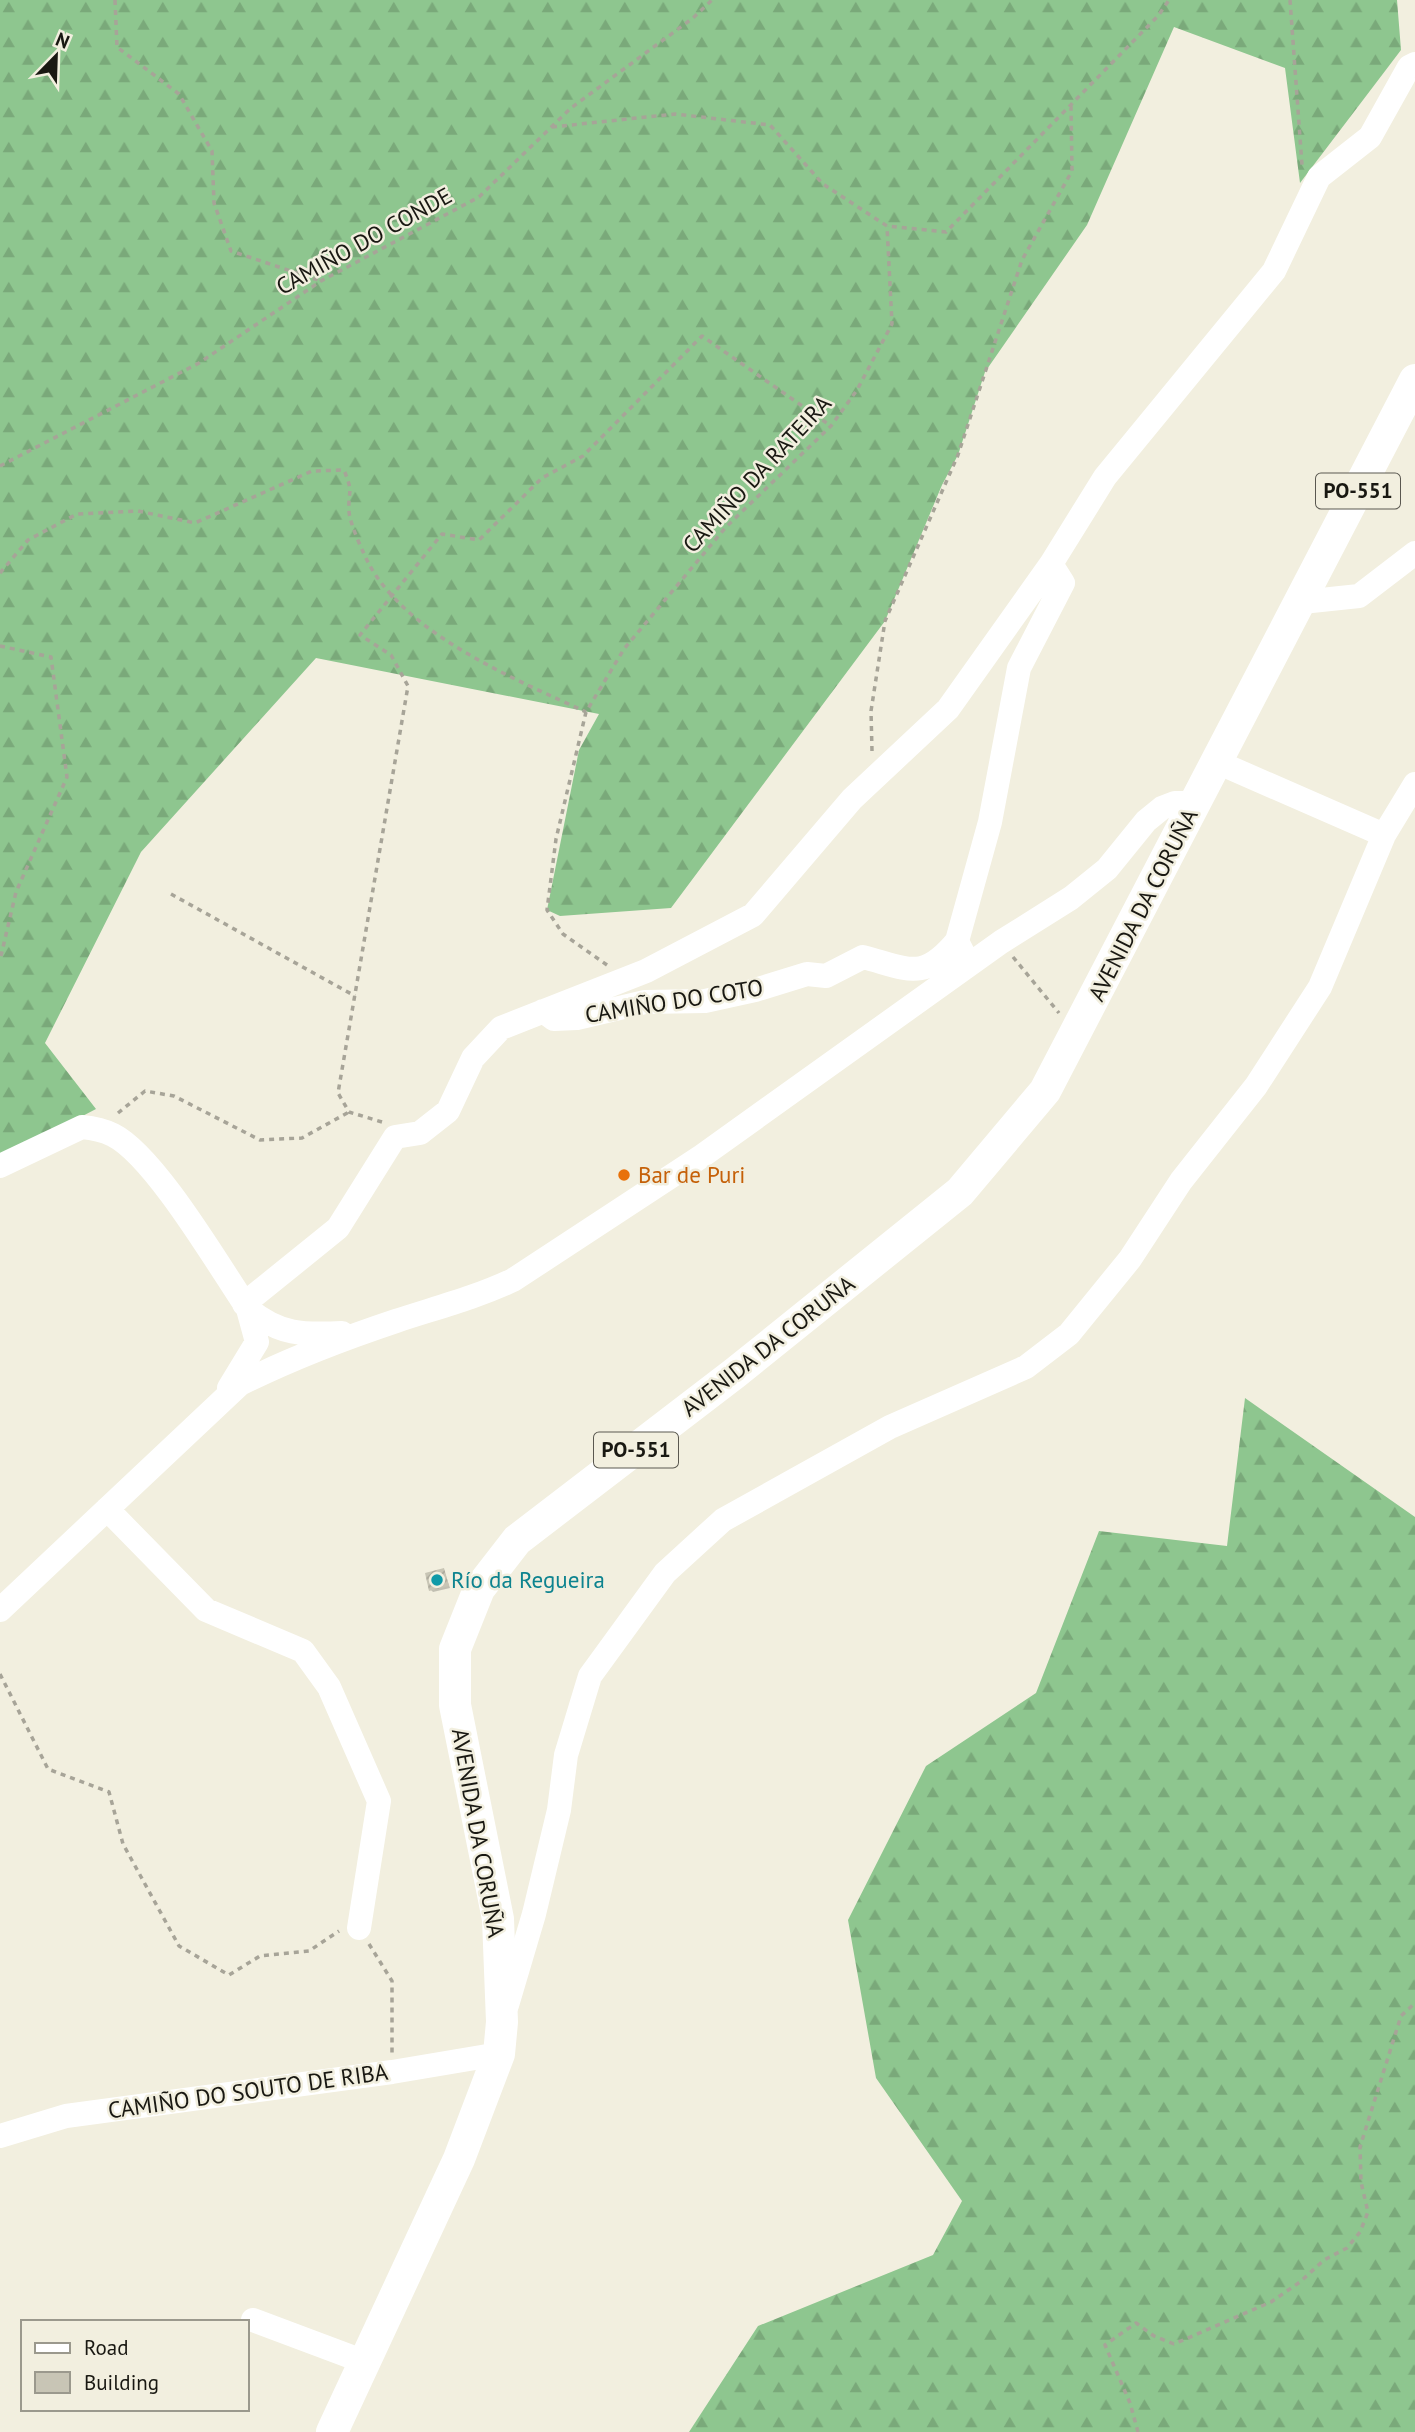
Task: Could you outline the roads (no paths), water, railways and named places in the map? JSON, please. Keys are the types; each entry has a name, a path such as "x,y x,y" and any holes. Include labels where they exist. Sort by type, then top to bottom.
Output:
{"main road":[{"name":"PO-551","path":"1302,602 1415,380"},
{"name":"AVENIDA DA CORUÑA","path":"332,2432 459,2158 499,2054 502,2022 498,1919 455,1705 455,1649 479,1588 517,1540 735,1373 960,1192 1045,1091 1076,1034 1186,803 1217,762 1302,602"}],"street":[{"path":"246,1306 338,1228 395,1137 419,1133 448,1111 472,1058 501,1028 646,971 753,915 852,799 948,709 1051,564 1105,477 1274,271 1319,177 1370,137 1409,67 1415,64"},
{"path":"1302,602 1359,596 1415,553"},
{"path":"968,966 957,941 990,822 1019,668 1063,583 1051,564"},
{"path":"1217,762 1384,835"},
{"path":"502,2022 534,1914 559,1810 566,1755 590,1676 665,1573 723,1520 890,1427 1026,1367 1069,1334 1130,1259 1181,1181 1256,1086 1320,987 1384,835 1415,784"},
{"path":"0,1610 225,1395 265,1371 301,1355 480,1295 513,1280 702,1156 1001,942 1071,898 1107,869 1146,821 1162,808 1186,803"},
{"path":"1129,843 1146,837 1169,841"},
{"name":"CAMIÑO DO COTO","path":"543,1011 554,1019 577,1018 645,1002 705,1001 755,990 807,974 827,976 863,957 916,971 940,962 957,941"},
{"path":"0,1166 68,1131 82,1127 98,1129 115,1136 156,1177 246,1306 265,1371"},
{"path":"246,1306 291,1337 301,1355"},
{"path":"225,1395 257,1342 267,1333 279,1330 310,1334 364,1332"},
{"path":"107,1509 206,1611 303,1651 329,1687 379,1801 359,1928"},
{"name":"CAMIÑO DO SOUTO DE RIBA","path":"0,2136 66,2116 391,2072 499,2054"},
{"path":"253,2320 365,2362"}],"place":[{"name":"Bar de Puri","path":"624,1175"},
{"name":"Río da Regueira","path":"437,1580"}]}
